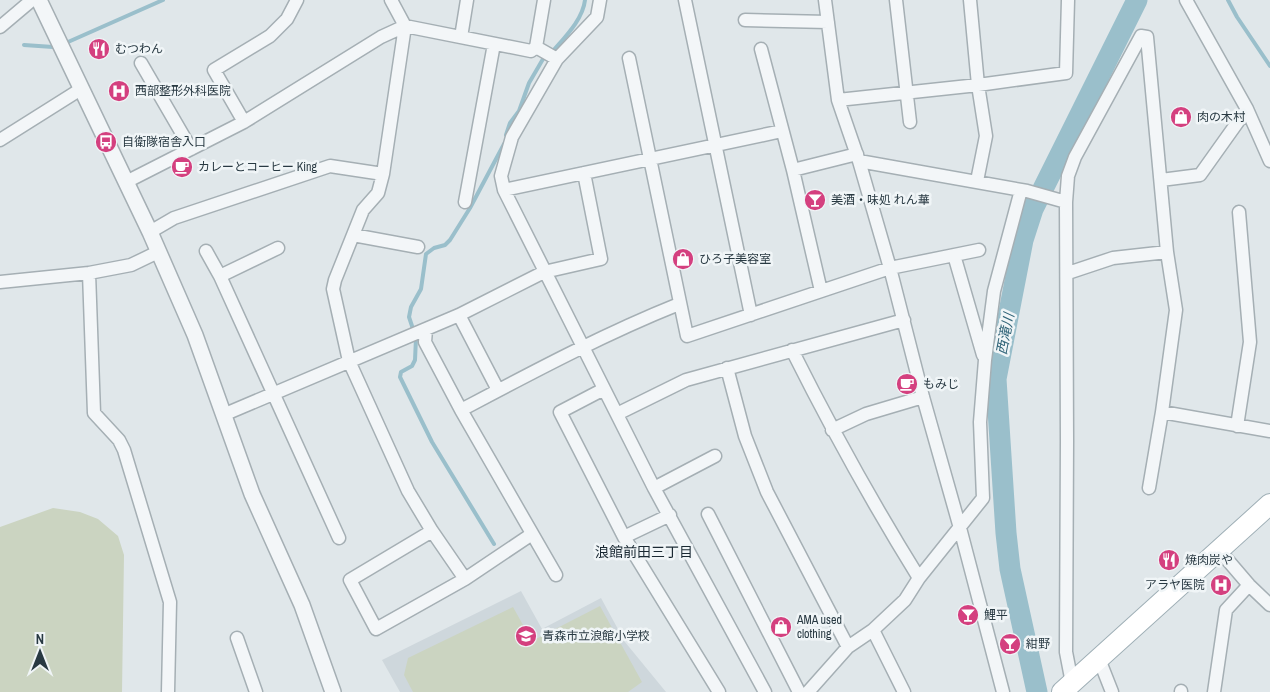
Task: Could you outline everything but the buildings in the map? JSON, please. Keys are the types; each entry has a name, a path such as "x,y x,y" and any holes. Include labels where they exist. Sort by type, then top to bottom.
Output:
{"main road":[{"path":"1067,687 1270,504"}],"street":[{"path":"0,27 32,0"},
{"path":"39,0 150,232 195,335 252,494 302,605 333,692"},
{"path":"244,122 214,70 270,36 287,19 297,0"},
{"path":"391,0 405,26 383,174 378,193 363,210 333,289 349,361 408,491 432,531 465,579"},
{"path":"461,37 468,0"},
{"path":"126,182 244,122 381,37 405,26 531,51 536,47 544,0"},
{"path":"600,0 597,17 557,60 512,137 501,176 504,190 654,488 765,692"},
{"path":"685,0 751,315"},
{"path":"825,0 838,100 858,158 890,268 1003,692"},
{"path":"896,0 910,122"},
{"path":"970,0 978,85 986,136 977,181"},
{"path":"838,100 978,85 1066,73 1068,0"},
{"path":"1186,0 1247,109 1270,161"},
{"path":"745,20 828,22"},
{"path":"1067,687 1068,273 1066,202 1068,176 1075,158 1141,36 1147,37 1167,252 1176,310 1162,412 1148,488"},
{"path":"465,202 494,44"},
{"path":"536,47 557,60"},
{"path":"761,49 793,170 821,291"},
{"path":"629,58 687,336 890,268 979,250"},
{"path":"141,63 191,149"},
{"path":"0,140 82,88"},
{"path":"1161,180 1200,175 1247,109"},
{"path":"504,190 782,131"},
{"path":"793,170 858,158 1024,190 1066,202"},
{"path":"150,232 174,218 330,166 383,174"},
{"path":"223,415 459,315 544,272 602,259 584,173"},
{"path":"808,692 848,647 873,630 905,600 919,578 983,498 980,422 984,360 994,291 1024,190"},
{"path":"1236,426 1250,342 1239,212"},
{"path":"354,235 418,247"},
{"path":"220,276 278,248"},
{"path":"206,251 220,276 339,538"},
{"path":"0,282 89,273 131,265 158,252"},
{"path":"1068,273 1112,258 1167,252"},
{"path":"954,255 984,360"},
{"path":"89,273 94,413 119,440 124,450 170,602 168,692"},
{"path":"461,410 582,347 632,323 679,304"},
{"path":"459,315 498,390"},
{"path":"617,414 686,380 904,320"},
{"path":"418,332 556,575"},
{"path":"792,350 832,430 889,530 919,578"},
{"path":"727,368 745,436 767,492 848,647"},
{"path":"604,389 560,412 624,537 719,692"},
{"path":"832,430 866,414 923,397"},
{"path":"1162,412 1270,431"},
{"path":"654,488 715,456"},
{"path":"708,514 799,692"},
{"path":"624,537 670,515"},
{"path":"432,531 350,580 376,629 465,579 532,534"},
{"path":"1219,550 1249,585 1270,605"},
{"path":"1214,692 1226,610 1249,585"},
{"path":"873,630 904,692"},
{"path":"237,638 256,692"},
{"path":"1099,659 1112,692"}],"shaded area":[{"name":"青森市立浪館小学校","path":"521,591 542,629 601,598 625,642 666,692 400,692 382,660"}],"green space":[{"path":"53,508 80,512 98,519 118,536 124,555 122,692 0,692 0,527"},
{"name":"青森市立浪館小学校","path":"600,606 642,682 628,692 413,692 404,675 408,658 513,607 532,641"}],"waterway":[{"path":"68,42 163,0"},
{"path":"553,51 577,21 584,7 585,0"},
{"name":"西滝川","path":"1037,692 1010,569 996,379 1023,240 1033,209 1137,0"},
{"path":"1228,0 1237,17 1270,66"},
{"path":"24,45 53,47"},
{"path":"506,135 510,123 519,111 529,83 543,59"},
{"path":"494,544 432,442 400,377 401,372 412,366 415,360 416,338 409,317 411,307 421,289 426,254 434,248 445,245 450,240 470,208 504,144"}],"place":[{"name":"むつわん","path":"99,49"},
{"name":"西部整形外科医院","path":"119,91"},
{"name":"肉の木村","path":"1181,117"},
{"name":"自衛隊宿舎入口","path":"106,142"},
{"name":"カレーとコーヒー King","path":"182,167"},
{"name":"美酒・味処 れん華","path":"815,200"},
{"name":"ひろ子美容室","path":"683,259"},
{"name":"もみじ","path":"907,384"},
{"name":"焼肉炭や","path":"1169,560"},
{"name":"アラヤ医院","path":"1221,585"},
{"name":"鯉平","path":"968,615"},
{"name":"AMA used clothing","path":"781,627"},
{"name":"青森市立浪館小学校","path":"526,636"},
{"name":"紺野","path":"1010,644"}],"district":[{"name":"浪館前田三丁目","path":"644,552"}]}
